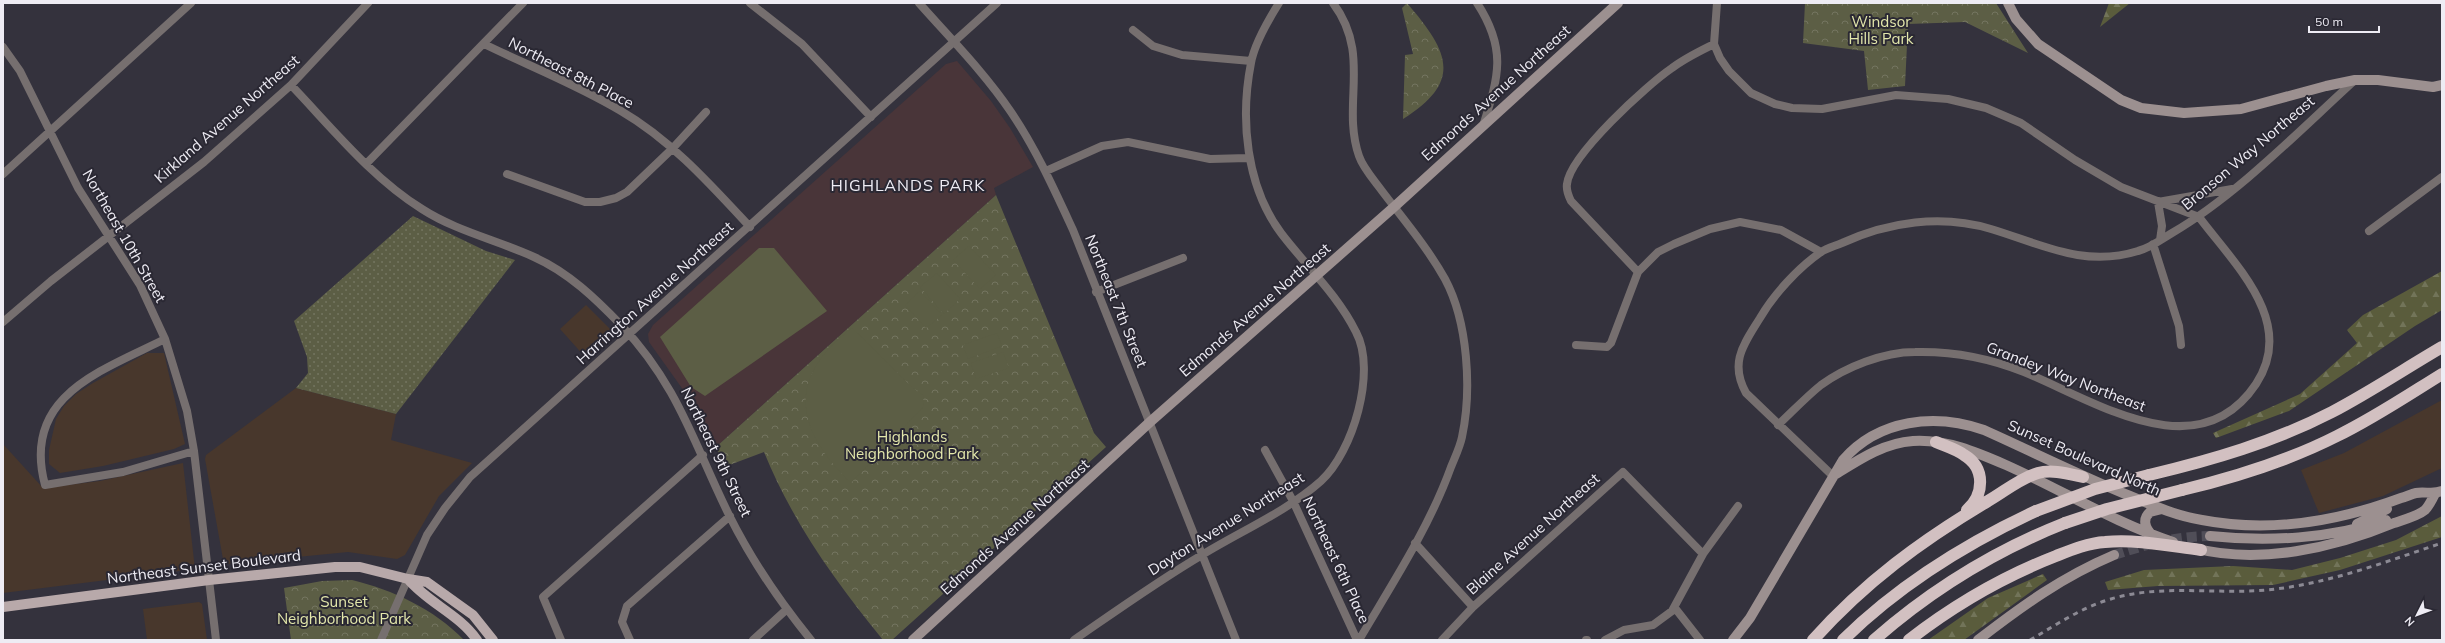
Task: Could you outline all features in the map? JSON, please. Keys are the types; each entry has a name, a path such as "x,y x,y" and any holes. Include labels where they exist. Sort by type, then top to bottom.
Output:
{"highway":[{"path":"1843,640 1870,614 1918,577 1966,546 2036,510 2095,489 2238,451 2304,425 2358,397 2442,346"},
{"path":"1874,640 1918,603 1956,577 2003,550 2065,523 2107,509 2182,490 2273,464 2317,446 2363,422 2442,374"},
{"path":"1936,442 1965,455 1975,466 1979,474 1980,489 1978,497 1959,518"},
{"path":"1813,640 1844,607 1880,574 1910,550 1959,518 2030,476 2046,472 2083,477"},
{"path":"1909,640 1980,591 2032,566 2080,547 2103,542 2131,542 2201,550"}],"main road":[{"name":"Northeast Sunset Boulevard","path":"3,607 209,580 335,567 360,567 408,579 427,582 444,592 473,615 492,640"},
{"path":"408,579 419,593 446,611 475,637 483,640"}],"street":[{"path":"3,174 52,132 191,3"},
{"name":"Kirkland Avenue Northeast","path":"3,322 109,235 204,162 291,85 368,3"},
{"path":"366,164 523,3"},
{"path":"750,3 802,44 871,117"},
{"name":"Northeast 7th Street","path":"918,3 989,81 1011,111 1046,172 1073,230 1096,292 1150,422 1236,640"},
{"name":"Harrington Avenue Northeast","path":"381,640 427,535 445,508 470,477 630,335 997,3"},
{"name":"Dayton Avenue Northeast","path":"1074,640 1202,555 1294,501 1321,480 1337,462 1360,408 1364,369 1358,334 1337,299 1316,276 1280,231 1262,198 1248,158 1247,104 1251,61 1278,3"},
{"path":"1332,3 1348,34 1355,61 1354,129 1359,157 1394,207 1428,249 1446,282 1458,313 1464,341 1467,378 1462,437 1444,487 1415,543 1358,640"},
{"path":"1477,3 1489,22 1498,59 1497,84 1483,126"},
{"name":"Edmonds Avenue Northeast","path":"913,640 1150,422 1394,207 1618,3"},
{"path":"1717,3 1714,44 1729,71 1751,93 1775,104 1792,108 1822,109 1896,95 1948,99 1986,108 2021,123 2075,160 2121,187 2199,217"},
{"path":"2008,3 2016,19 2038,44 2121,100 2141,108 2184,113 2241,109 2326,86 2355,80 2378,80 2433,87 2442,85"},
{"path":"1133,30 1153,46 1182,55 1251,61"},
{"name":"Northeast 8th Place","path":"484,44 621,111 672,149 712,186 750,227"},
{"path":"1638,272 1571,201 1566,191 1570,173 1606,126 1631,102 1671,68 1714,44"},
{"name":"Northeast 10th Street","path":"3,47 20,71 52,132 78,188 140,285 165,339 187,411 194,451 216,640"},
{"name":"Bronson Way Northeast","path":"1833,476 1746,393 1741,384 1739,375 1739,352 1767,306 1794,276 1821,252 1857,236 1897,224 1940,221 1989,228 2036,246 2078,256 2104,258 2141,251 2199,217 2355,80"},
{"name":"Northeast 9th Street","path":"291,85 366,164 422,209 444,221 536,258 573,281 602,305 657,367 672,391 730,516 786,610 811,640"},
{"path":"507,174 579,200 600,202 616,198 627,192 672,149 706,112"},
{"path":"1046,172 1102,146 1128,142 1210,159 1248,158"},
{"path":"2369,231 2442,177"},
{"path":"2158,202 2233,188"},
{"path":"2158,202 2162,226 2156,242 2179,326 2181,345"},
{"name":"Grandey Way Northeast","path":"1778,425 1819,386 1833,377 1869,361 1912,352 1940,352 1984,358 2023,372 2124,416 2168,427 2204,424 2222,416 2238,405 2260,377 2269,352 2270,331 2262,304 2199,217"},
{"path":"1576,345 1607,347 1611,343 1638,272 1658,252 1710,229 1740,222 1781,230 1821,252"},
{"path":"1096,292 1183,258"},
{"path":"165,339 101,371 66,394 54,407 48,420 42,444 40,466 45,485 123,472 194,451"},
{"name":"Sunset Boulevard North","path":"1733,640 1750,618 1833,476 1850,452 1864,442 1894,426 1928,420 1948,420 1984,430 2083,477 2162,509 2202,520 2222,523 2289,524 2341,517 2416,493 2438,492"},
{"path":"1833,476 1863,457 1888,446 1913,441 1936,442 1962,447 2030,476 2154,536 2201,550 2244,554 2276,553 2324,547 2367,535 2425,510"},
{"name":"Northeast 6th Place","path":"1265,450 1294,501 1358,640"},
{"path":"561,640 543,597 703,455"},
{"name":"Blaine Avenue Northeast","path":"1415,543 1473,607 1623,472 1703,554"},
{"name":"Sunset Boulevard North","path":"2425,510 2438,492"},
{"path":"2340,530 2371,518 2416,493"},
{"path":"1605,640 1624,630 1653,625 1663,619 1675,608 1703,554 1738,506"},
{"path":"2154,536 2146,527 2146,518 2150,512 2162,509"},
{"path":"2210,536 2275,539 2361,528 2425,510"},
{"path":"630,640 622,622 627,606 730,516"},
{"path":"1978,640 2045,589 2080,569 2114,555"},
{"path":"1442,640 1473,607"},
{"path":"1675,608 1700,640"},
{"path":"753,640 786,610"}],"shaded area":[{"path":"957,61 991,101 1010,128 1033,167 994,188 996,195 716,447 694,405 649,342 648,334 653,325 946,64"},
{"path":"586,305 610,329 612,335 586,358 560,329"},
{"path":"147,353 164,353 185,444 174,449 103,466 60,473 49,464 49,450 56,419 64,406 76,394 93,383"},
{"path":"296,388 396,414 391,440 472,463 439,496 405,555 397,559 348,552 227,564 223,559 205,459 206,455"},
{"path":"2442,400 2442,468 2383,496 2319,513 2301,470 2344,453"},
{"path":"3,444 43,488 100,481 183,463 195,569 3,593"},
{"path":"199,602 202,604 207,640 147,640 143,609"}],"green space":[{"path":"1407,3 1432,35 1440,50 1443,64 1442,78 1435,91 1423,105 1403,119 1405,55 1413,54 1402,8"},
{"name":"Windsor Hills Park","path":"1805,3 1996,3 2028,53 1965,22 1908,24 1905,86 1868,90 1864,51 1803,43"},
{"path":"2109,3 2130,3 2100,27"},
{"name":"Highlands Neighborhood Park","path":"996,195 1094,433 1106,447 892,640 883,640 848,596 816,550 788,503 764,452 724,467 716,447"},
{"path":"413,216 486,251 515,260 396,414 296,388 308,373 307,357 294,321"},
{"path":"969,246 996,275 980,289 953,260"},
{"path":"759,248 774,248 827,311 705,396 691,387 660,337"},
{"path":"2442,271 2442,310 2415,326 2289,411 2216,438 2213,433 2300,394 2357,343 2347,330 2363,315"},
{"path":"937,273 960,299 944,314 920,287"},
{"path":"920,291 942,315 926,328 905,305"},
{"path":"852,328 913,388 923,395 924,406 851,483 832,463 818,443 809,423 806,404 808,385 816,366 831,347"},
{"path":"997,333 1002,346 968,359 963,345"},
{"path":"1003,352 1009,368 976,379 971,363"},
{"path":"2442,516 2442,537 2340,570 2273,585 2158,586 2108,590 2105,582 2144,570 2233,566 2292,570 2340,558 2396,540"},
{"path":"2043,574 2047,580 1964,640 1928,640 1988,598"},
{"name":"Sunset Neighborhood Park","path":"352,580 383,589 412,602 440,619 464,640 291,640 284,588 322,581"}],"tunnel":[{"path":"2114,555 2173,539 2210,536"}],"railway":[{"path":"2030,640 2069,617 2100,602 2131,594 2172,591 2256,591 2297,586 2381,564 2442,543"}],"district":[{"name":"HIGHLANDS PARK","path":"908,185"}]}
